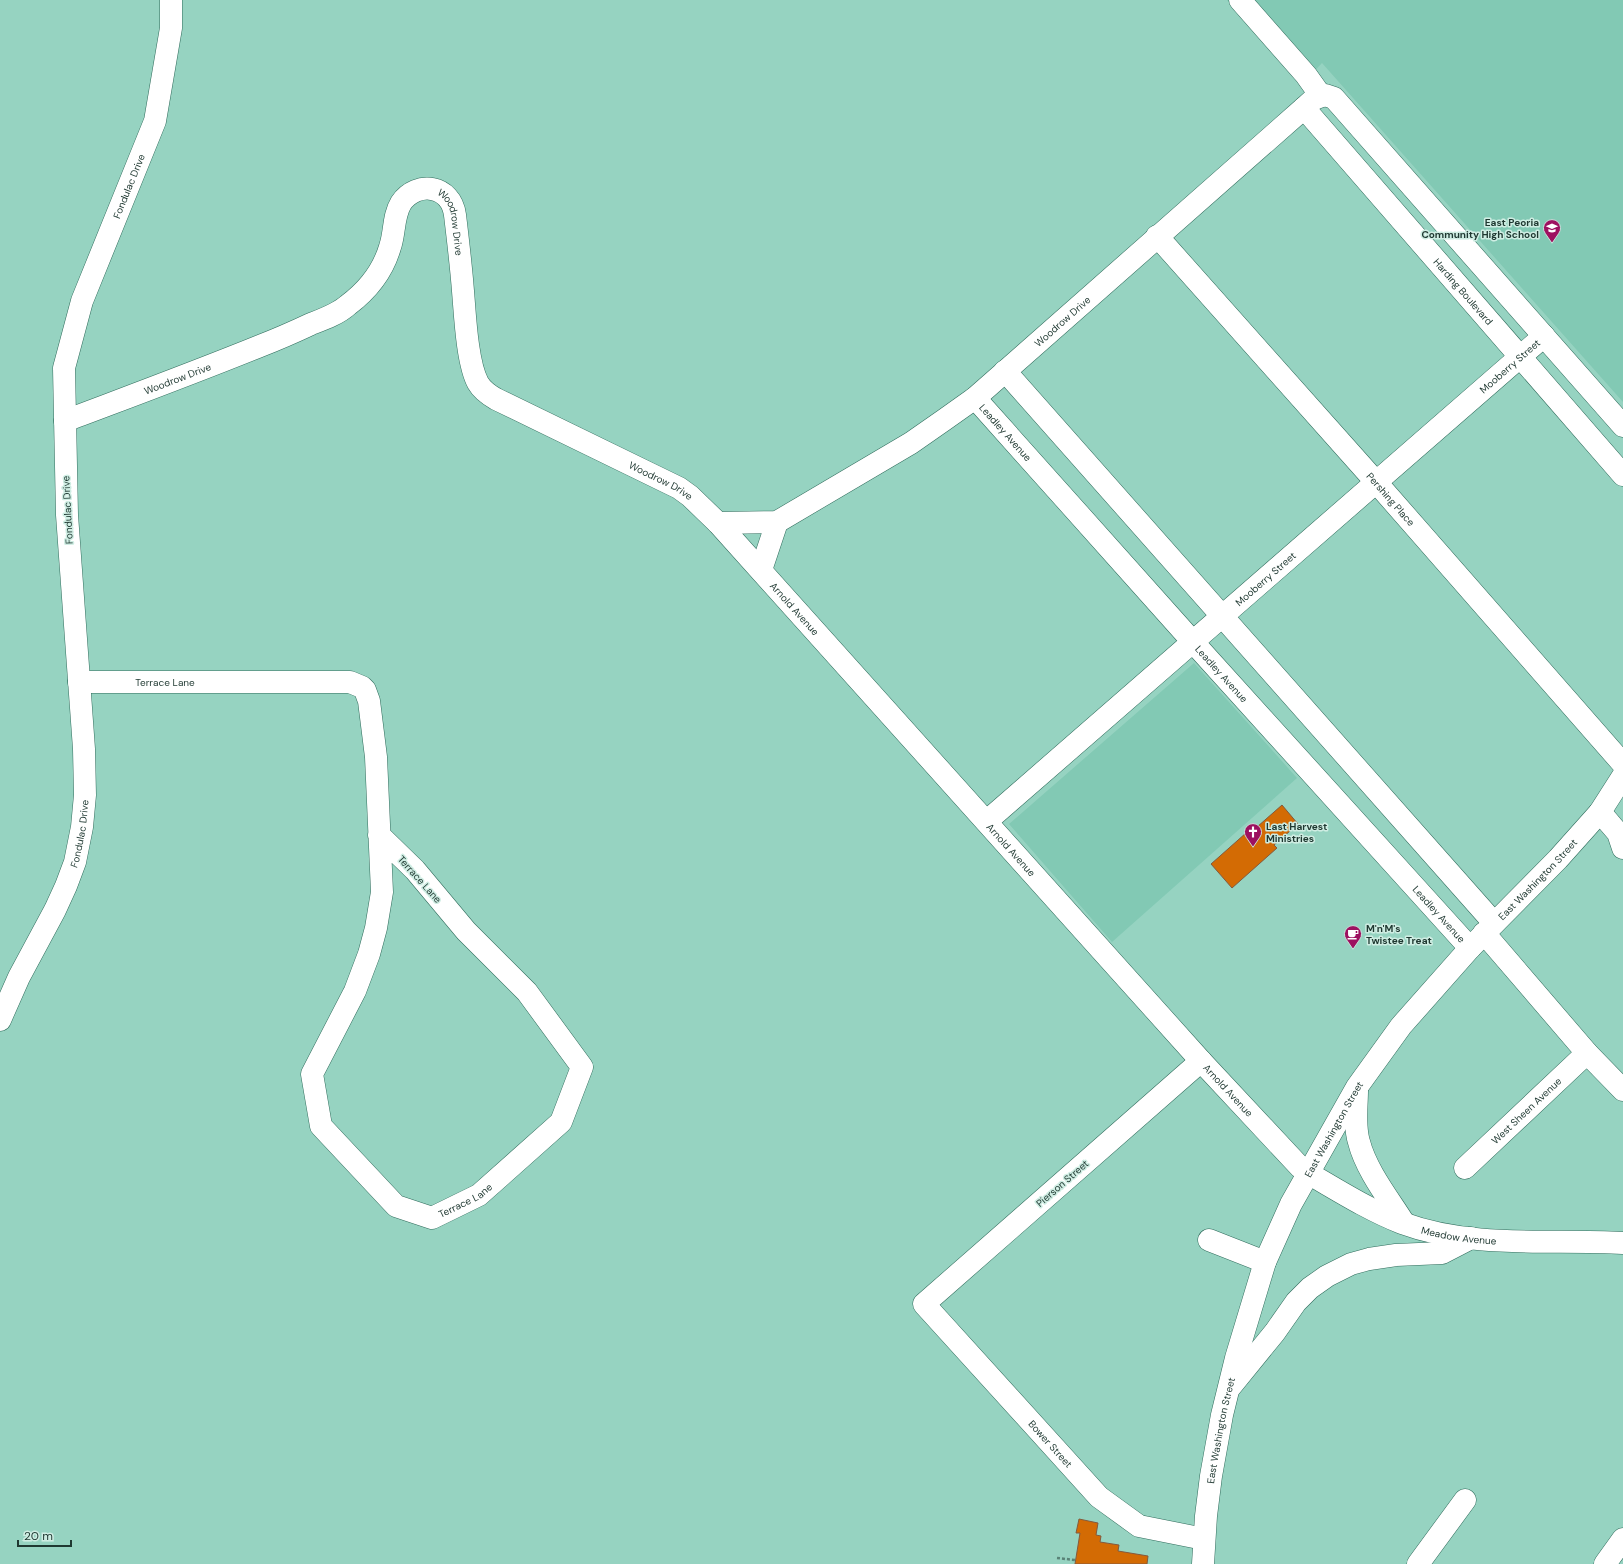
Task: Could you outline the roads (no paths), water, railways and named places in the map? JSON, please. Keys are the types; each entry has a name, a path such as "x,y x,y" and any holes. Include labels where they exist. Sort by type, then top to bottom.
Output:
{"street":[{"name":"Fondulac Drive","path":"0,1020 19,978 66,886 79,845 84,795 84,749 67,515 64,368 82,301 156,121 171,28 171,0"},
{"path":"1240,0 1324,95 1334,98 1623,426"},
{"name":"Woodrow Drive","path":"65,420 202,370 276,340 347,307 366,290 376,278 390,247 394,221 401,204 406,198 418,190 432,189 443,192 451,202 454,210 467,332 473,370 478,383 484,390 496,399 679,488 690,496 718,523 777,522 911,443 975,398 1304,108 1324,95"},
{"name":"Harding Boulevard","path":"1304,108 1623,475"},
{"name":"Pershing Place","path":"1157,236 1376,482 1623,764"},
{"name":"Mooberry Street","path":"987,821 1544,336"},
{"name":"Leadley Avenue","path":"1005,371 1223,616 1483,934 1588,1053 1623,1090"},
{"name":"Leadley Avenue","path":"975,398 1193,642 1483,934"},
{"path":"761,570 777,522"},
{"name":"Arnold Avenue","path":"718,523 1201,1061 1300,1168 1308,1173"},
{"name":"Terrace Lane","path":"79,682 350,682 356,683 365,690 369,701 376,757 378,835 382,870 382,892 370,954 355,991 312,1074 321,1126 396,1206 432,1218 479,1195 561,1122 582,1067 527,992 466,932 415,870 378,835"},
{"name":"East Washington Street","path":"1203,1564 1204,1539 1211,1476 1228,1390 1236,1358 1265,1262 1291,1204 1357,1087 1401,1026 1483,934 1558,858 1600,812 1623,776"},
{"path":"1600,812 1618,833 1623,848"},
{"name":"West Sheen Avenue","path":"1466,1168 1588,1053"},
{"name":"Pierson Street","path":"924,1304 1201,1061"},
{"path":"1357,1087 1356,1124 1359,1143 1370,1170 1404,1223"},
{"name":"Meadow Avenue","path":"1308,1173 1354,1200 1404,1223 1431,1231 1491,1240 1623,1243"},
{"path":"1228,1390 1267,1342 1296,1302 1310,1288 1327,1276 1351,1264 1369,1258 1442,1253 1471,1238"},
{"path":"1208,1240 1265,1262"},
{"name":"Bower Street","path":"924,1304 1099,1497 1139,1526 1204,1539"},
{"path":"1418,1564 1465,1500"},
{"path":"1605,1564 1623,1539"}],"place":[{"name":"East Peoria Community High School","path":"1552,243"},
{"name":"Last Harvest Ministries","path":"1253,847"},
{"name":"M'n'M's Twistee Treat","path":"1353,949"}]}
